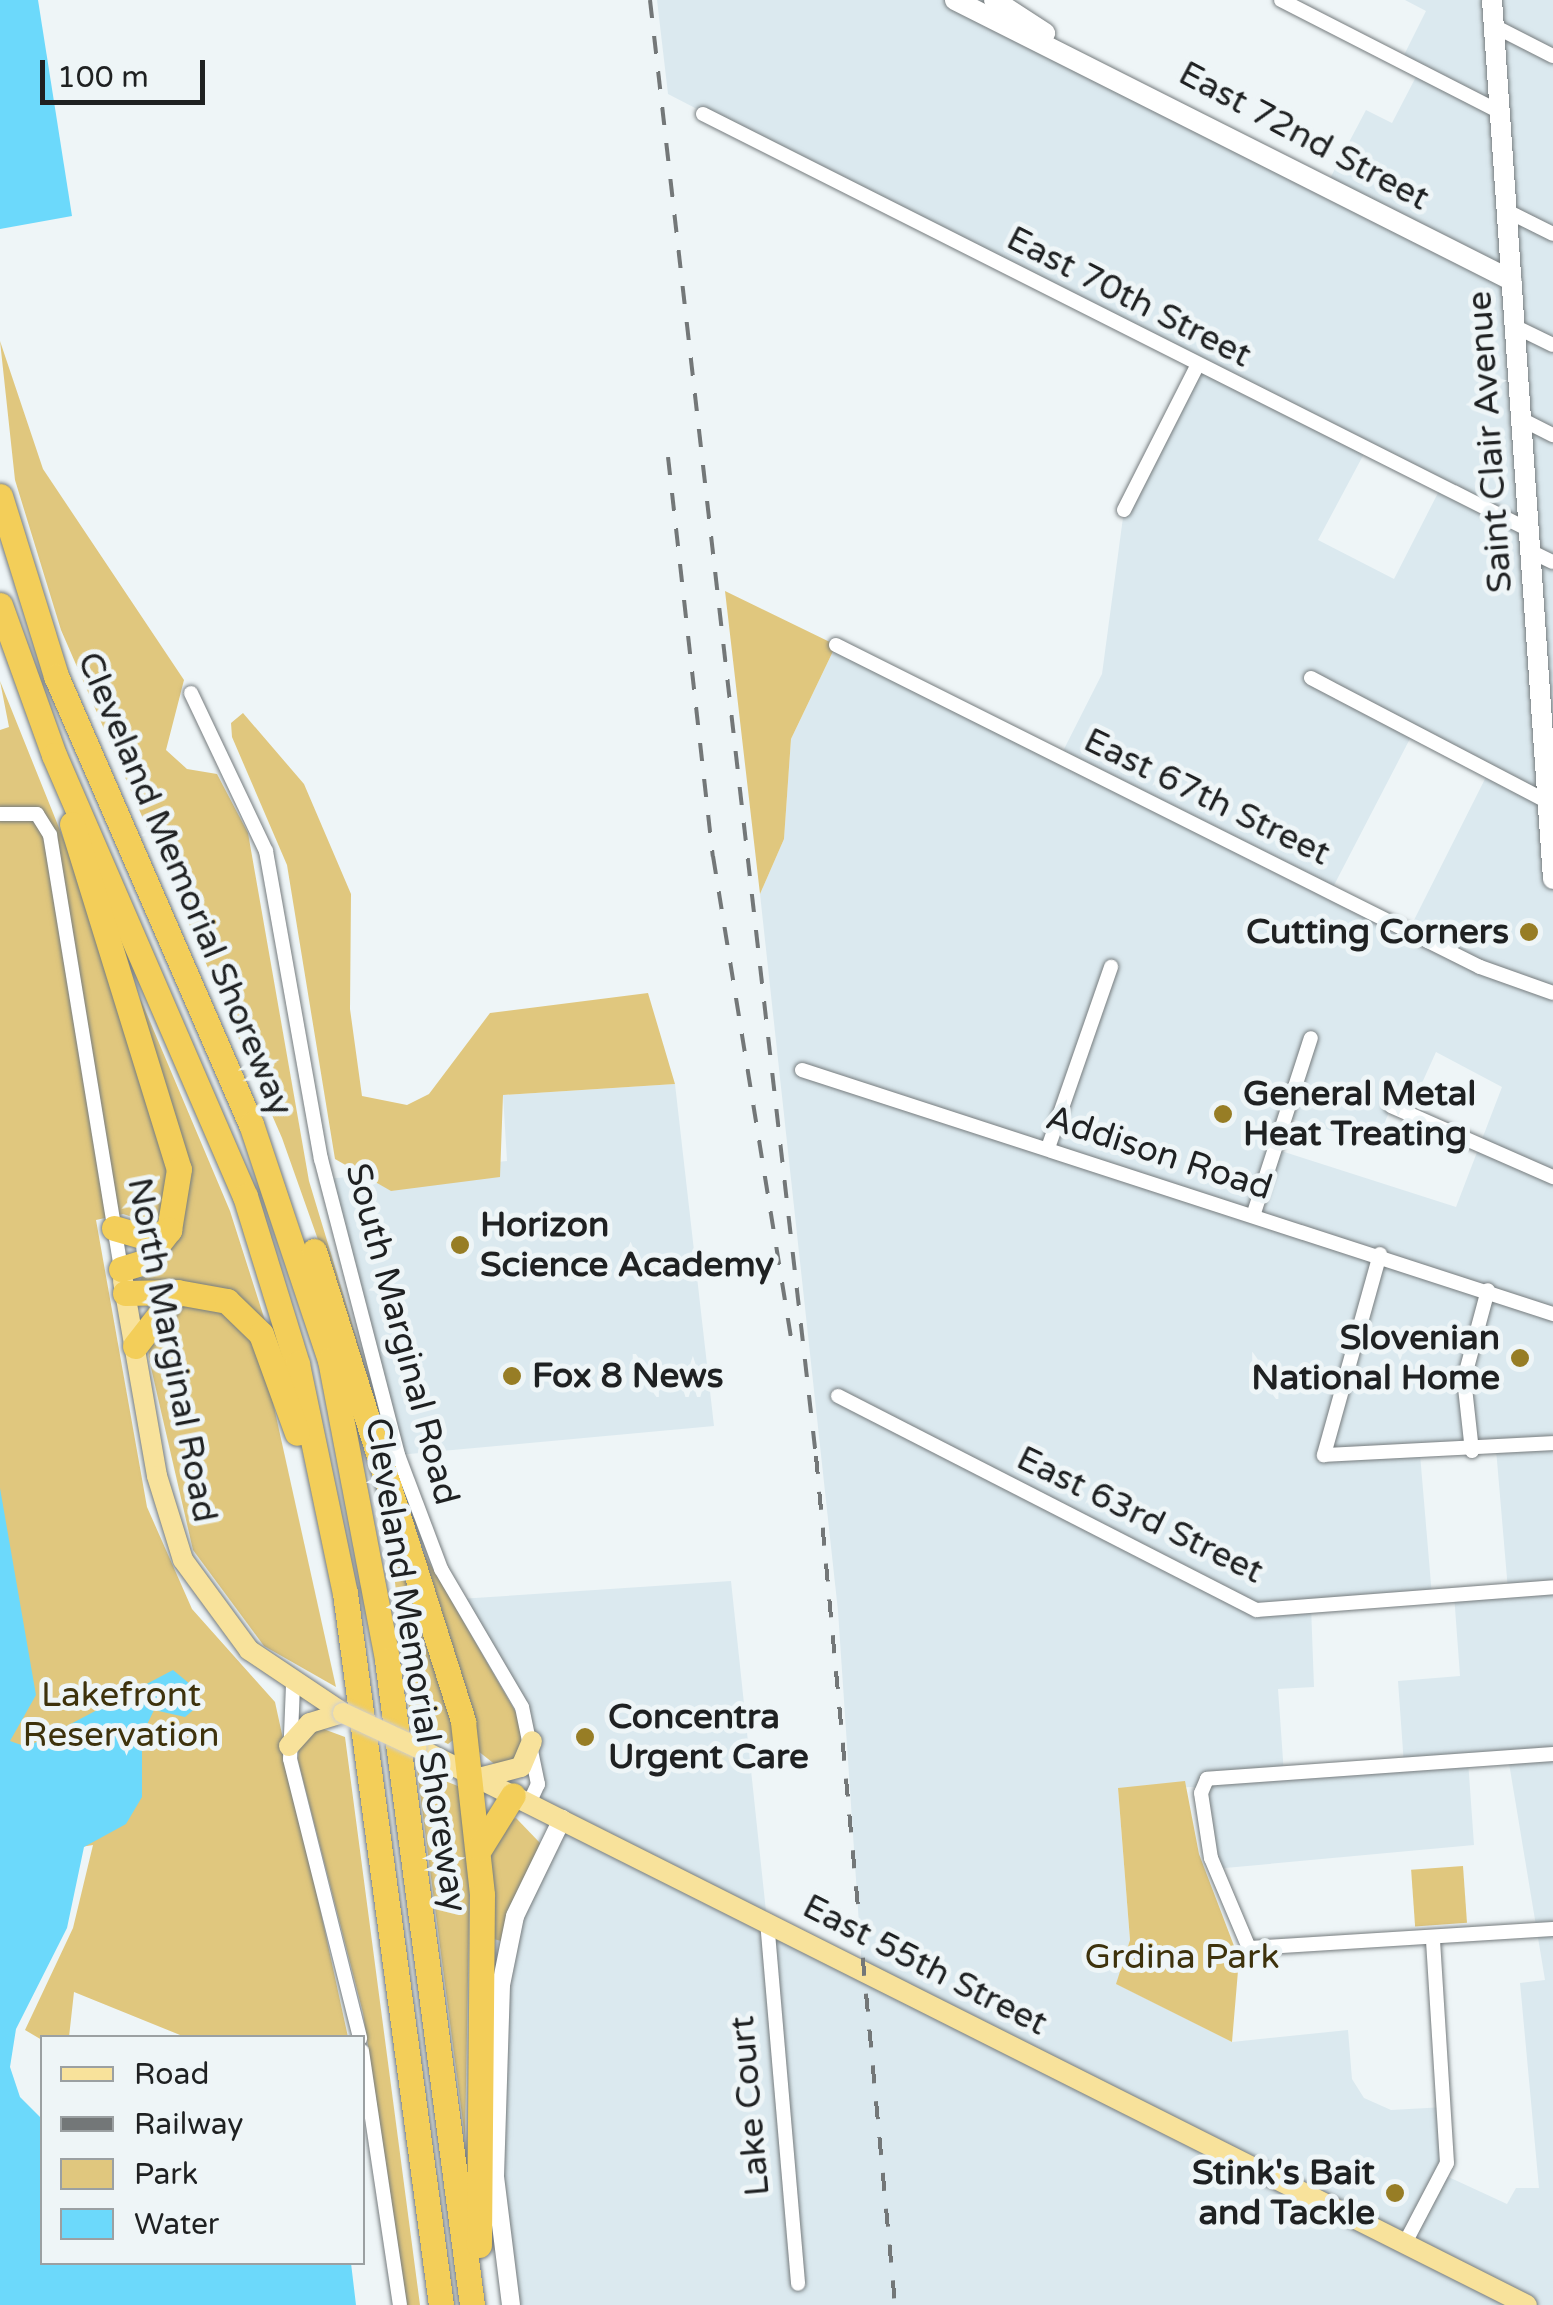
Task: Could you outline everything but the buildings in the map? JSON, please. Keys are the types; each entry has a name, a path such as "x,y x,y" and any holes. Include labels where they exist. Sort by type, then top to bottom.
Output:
{"highway":[{"name":"Cleveland Memorial Shoreway","path":"0,496 56,676 251,1124 310,1292 357,1478 472,2305"},
{"name":"Cleveland Memorial Shoreway","path":"0,605 54,756 245,1196 297,1364 334,1544 440,2305"},
{"path":"54,756 173,1134 180,1198 170,1230 123,1281"},
{"path":"251,1124 296,1206 348,1348 400,1540 450,1668 474,1775 480,1853 476,2185 486,2305"},
{"path":"114,1228 150,1238 170,1230"},
{"path":"123,1281 227,1301 260,1334 334,1544"},
{"path":"135,1346 177,1292"},
{"path":"480,1853 521,1799"}],"main road":[{"name":"East 72nd Street","path":"955,0 1002,7 1067,49 1511,280"},
{"name":"Saint Clair Avenue","path":"1492,0 1549,757 1553,879"},
{"name":"North Marginal Road","path":"123,1281 176,1545 224,1624 293,1685"},
{"name":"East 55th Street","path":"293,1685 1527,2305"},
{"path":"289,1746 310,1723 338,1710"},
{"path":"474,1775 521,1766 532,1741"}],"street":[{"path":"1281,0 1500,112"},
{"path":"1494,26 1553,56"},
{"name":"East 70th Street","path":"704,114 1530,540 1553,562"},
{"path":"1507,211 1553,234"},
{"path":"1514,326 1553,345"},
{"path":"1124,510 1197,366"},
{"path":"1521,420 1553,434"},
{"name":"East 67th Street","path":"836,646 1480,967 1553,993"},
{"path":"1311,678 1548,802"},
{"name":"South Marginal Road","path":"191,694 266,851 321,1159 417,1518 520,1701 532,1741 538,1784 521,1799"},
{"name":"North Marginal Road","path":"0,814 32,812 47,828 65,898 123,1281"},
{"path":"1048,1148 1110,966"},
{"path":"1252,1216 1311,1038"},
{"name":"Addison Road","path":"802,1070 1380,1254 1553,1314"},
{"path":"1391,1106 1553,1177"},
{"path":"1380,1254 1322,1441 1324,1455 1338,1459 1553,1442"},
{"path":"1472,1451 1464,1378 1488,1290"},
{"name":"East 63rd Street","path":"838,1396 1257,1610 1553,1587"},
{"path":"293,1685 289,1746 359,2035"},
{"path":"1553,1754 1207,1780 1208,1846 1249,1948 1553,1929"},
{"path":"511,2305 496,2176 500,1985 515,1916 562,1820"},
{"name":"Lake Court","path":"766,1921 798,2284"},
{"path":"1405,2243 1448,2164 1432,1939"},
{"path":"365,2071 400,2305"}],"shaded area":[{"path":"657,0 1010,0 998,22 1327,184 1366,110 1392,123 1419,71 1401,61 1426,11 1405,0 1553,0 1553,2305 511,2305 498,2209 505,1952 561,1820 529,1803 538,1784 532,1741 459,1599 731,1581 767,1921 862,1969 838,1611 760,894 784,839 791,739 836,645 1060,757 1102,674 1124,510 1196,366 668,94","holes":["1366,450 1441,487 1394,579 1318,540","1414,731 1490,769 1409,930 1331,891","1436,1052 1502,1087 1456,1207 1275,1149 1285,1117 1376,1144 1391,1107 1408,1114","1496,1449 1508,1590 1454,1594 1460,1676 1398,1681 1404,1765 1284,1774 1278,1689 1314,1687 1311,1606 1432,1596 1420,1454","1508,1757 1545,1980 1520,1983 1539,2188 1516,2188 1507,2204 1442,2174 1445,2107 1391,2110 1364,2098 1352,2079 1348,2030 1232,2042 1117,1984 1130,1940 1118,1788 1201,1787 1214,1869 1474,1845 1468,1760"]},
{"path":"675,1084 714,1426 398,1455 327,1179 507,1161 503,1095"}],"green space":[{"path":"0,341 43,469 184,680 166,750 187,769 217,774 248,833 309,1181 419,1545 518,1716 523,1750 502,1770 473,1747 458,1663 409,1543 350,1330 282,1138 61,630 15,480"},
{"path":"725,591 836,645 791,739 784,839 760,894"},
{"name":"Lakefront Reservation","path":"0,681 82,885 168,1152 163,1227 123,1214 96,1220 147,1507 192,1609 275,1702 348,2035 180,2035 74,1992 69,2035 40,2035 40,2039 25,2030 73,1928 93,1845 0,1860 0,730 9,727"},
{"path":"243,713 304,784 351,894 350,1009 362,1096 407,1105 429,1094 490,1013 648,993 675,1084 503,1095 500,1177 391,1191 335,1159 287,865 232,737 231,723"},
{"path":"140,998 230,1211 268,1330 137,1286 186,1195"},
{"path":"168,1304 223,1308 262,1353 336,1687 264,1646 193,1550 149,1359 147,1336"},
{"path":"388,1520 457,1737 448,1744 411,1725"},
{"path":"318,1727 345,1737 420,2305 407,2305 363,2013 298,1760 299,1745"},
{"path":"417,1770 463,1788 471,1813 465,2138"},
{"name":"Grdina Park","path":"1185,1781 1199,1854 1239,1959 1232,2042 1116,1984 1130,1940 1118,1788"},
{"path":"516,1818 541,1844 501,1941 490,1938 488,1862 497,1826"},
{"path":"1463,1866 1467,1923 1415,1926 1411,1870"}],"water":[{"path":"0,0 38,0 72,216 0,229"},
{"path":"0,1488 36,1695 10,1741 27,1747 173,1670 196,1689 197,1707 185,1717 154,1710 142,1735 142,1797 126,1824 84,1847 67,1928 16,2029 10,2067 20,2097 40,2117 40,2265 351,2265 356,2305 0,2305"}],"railway":[{"path":"650,0 816,1456 895,2305"},
{"path":"668,457 713,856 793,1350"}],"place":[{"name":"Cutting Corners","path":"1529,932"},
{"name":"General Metal Heat Treating","path":"1223,1114"},
{"name":"Horizon Science Academy","path":"460,1245"},
{"name":"Slovenian National Home","path":"1520,1358"},
{"name":"Fox 8 News","path":"512,1376"},
{"name":"Concentra Urgent Care","path":"585,1737"},
{"name":"Stink's Bait and Tackle","path":"1395,2193"}]}
